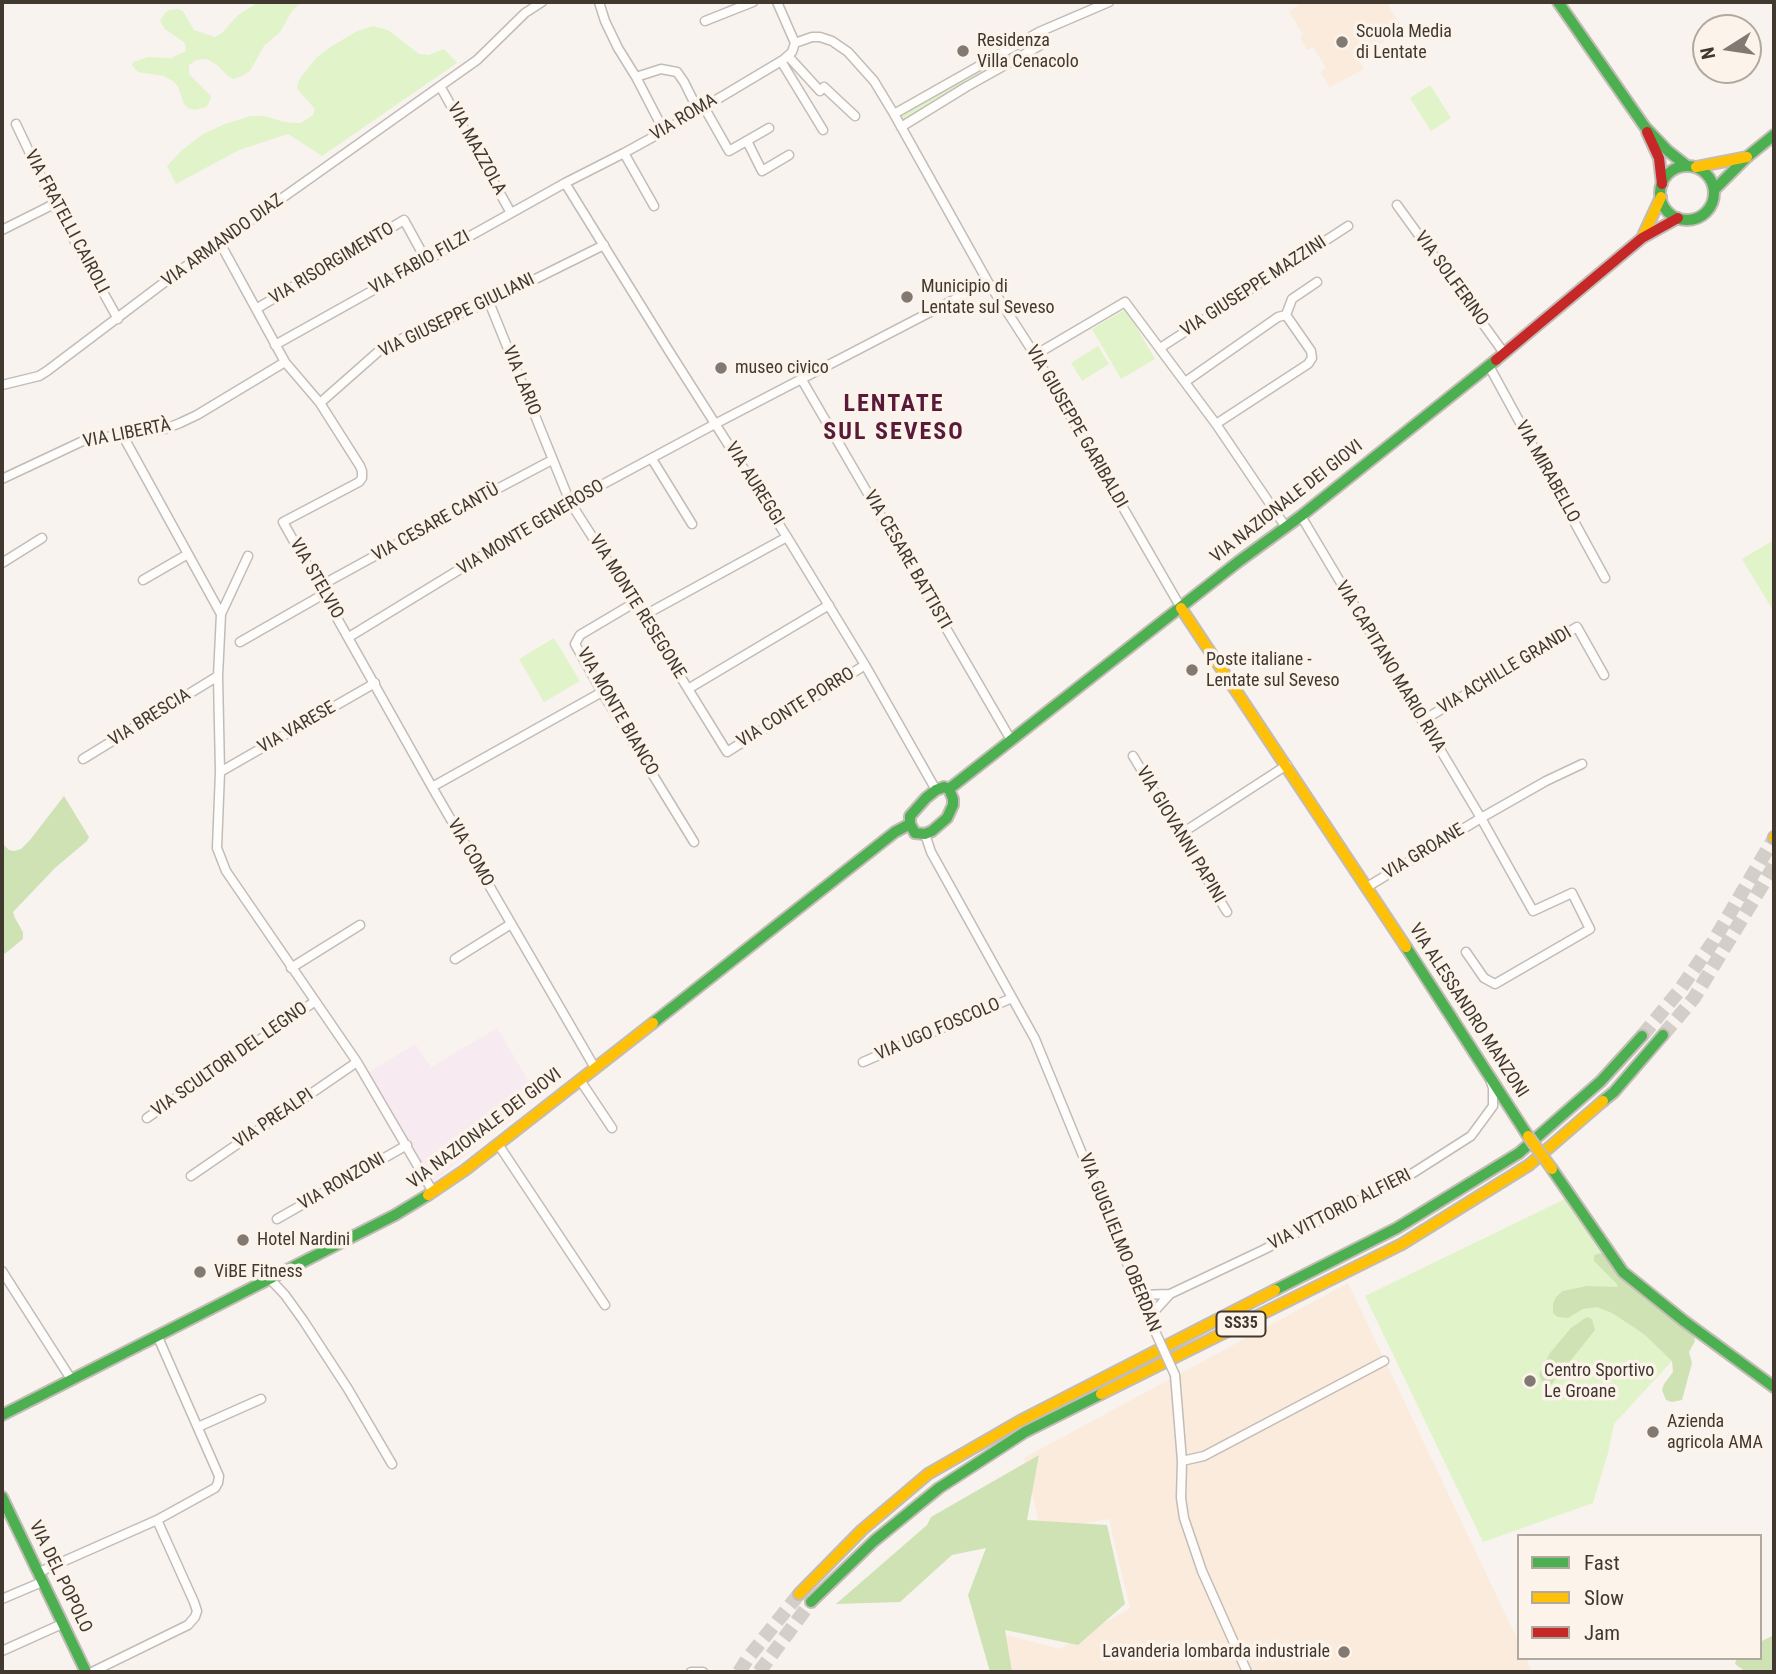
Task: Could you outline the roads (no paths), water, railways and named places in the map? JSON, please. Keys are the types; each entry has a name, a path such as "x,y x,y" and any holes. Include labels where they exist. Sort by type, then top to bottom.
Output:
{"main road":[{"path":"1558,2 1645,127 1668,151 1709,177 1714,190 1712,203 1703,215 1690,220 1678,218 1667,210 1661,197 1659,158 1645,127"},
{"path":"1714,190 1774,135"},
{"path":"1662,184 1672,170 1747,157"},
{"name":"VIA NAZIONALE DEI GIOVI","path":"1642,238 1661,197"},
{"name":"VIA NAZIONALE DEI GIOVI","path":"950,789 1489,366 1642,238 1678,218"},
{"name":"VIA ALESSANDRO MANZONI","path":"1181,608 1287,765 1528,1136 1623,1272 1774,1387"},
{"path":"910,824 915,833 925,834 941,825 947,818 953,805 950,789 944,787 936,790"},
{"name":"VIA NAZIONALE DEI GIOVI","path":"2,1415 414,1205 498,1144 895,832 910,824 910,816 936,790"},
{"name":"SS35","path":"811,1602 874,1541 939,1488 1025,1432 1402,1244 1529,1165 1614,1092 1663,1035"},
{"name":"SS35","path":"799,1594 862,1530 928,1474 1020,1421 1397,1228 1519,1153 1601,1080 1642,1036"},
{"name":"VIA DEL POPOLO","path":"2,1497 86,1672"}],"street":[{"name":"VIA ARMANDO DIAZ","path":"2,386 39,376 182,269 477,60 525,13 542,2"},
{"path":"599,2 618,48 664,131"},
{"path":"705,21 753,2"},
{"path":"777,2 795,43 792,52 784,59"},
{"path":"894,114 1039,32 1109,2"},
{"path":"901,127 1039,46 1039,32"},
{"name":"VIA GIUSEPPE GARIBALDI","path":"795,43 812,37 832,41 848,52 874,81 988,282 1035,355 1181,608"},
{"path":"784,59 820,91 824,88 855,116"},
{"path":"784,59 823,130"},
{"name":"VIA ROMA","path":"565,183 664,131 784,59"},
{"path":"636,77 661,69 677,72 698,110 729,151 769,128"},
{"name":"VIA MAZZOLA","path":"440,86 511,213"},
{"name":"VIA FRATELLI CAIROLI","path":"16,124 54,204 118,319"},
{"path":"747,141 762,171 789,155"},
{"path":"624,153 654,206"},
{"name":"VIA FABIO FILZI","path":"275,345 565,183"},
{"name":"VIA AUREGGI","path":"565,183 829,605 936,790"},
{"path":"2,230 54,204"},
{"name":"VIA SOLFERINO","path":"1397,205 1504,353"},
{"name":"VIA RISORGIMENTO","path":"256,309 404,220 426,260"},
{"name":"VIA GIUSEPPE MAZZINI","path":"1160,348 1349,226"},
{"path":"219,243 285,362 320,403"},
{"name":"VIA GIUSEPPE GIULIANI","path":"320,403 379,351 489,302 604,246"},
{"name":"VIA MONTE GENEROSO","path":"349,637 570,502 988,282"},
{"path":"1286,315 1292,299 1317,282"},
{"name":"VIA LARIO","path":"489,302 552,460"},
{"path":"1035,355 1125,302 1216,424 1285,526"},
{"path":"1185,382 1278,317 1286,315"},
{"path":"1216,424 1308,364 1312,358 1311,351 1286,315"},
{"name":"VIA LIBERTÀ","path":"2,479 85,440 165,429 180,424 285,362"},
{"name":"VIA MIRABELLO","path":"1489,366 1605,579"},
{"name":"VIA CESARE BATTISTI","path":"802,380 1011,740"},
{"name":"VIA STELVIO","path":"320,403 360,466 362,478 283,522 349,637"},
{"path":"123,436 221,614"},
{"path":"652,458 692,524"},
{"name":"VIA MONTE RESEGONE","path":"552,460 570,502 727,752"},
{"name":"VIA CESARE CANTÙ","path":"240,642 322,590 552,460"},
{"name":"VIA CAPITANO MARIO RIVA","path":"1300,516 1481,818 1533,911 1572,893 1590,929 1495,984 1485,978 1466,952"},
{"path":"643,616 787,537"},
{"path":"2,563 42,538"},
{"path":"143,580 188,554"},
{"path":"221,614 248,556"},
{"name":"VIA MONTE BIANCO","path":"634,603 580,635 575,644 694,842"},
{"path":"688,689 829,605"},
{"name":"VIA SCULTORI DEL LEGNO","path":"221,614 217,848 226,871 357,1062 433,1192"},
{"name":"VIA ACHILLE GRANDI","path":"1422,721 1577,626 1604,675"},
{"name":"VIA COMO","path":"349,637 594,1068"},
{"name":"VIA CONTE PORRO","path":"727,752 865,665"},
{"name":"VIA BRESCIA","path":"83,760 218,676"},
{"name":"VIA VARESE","path":"220,772 374,683"},
{"path":"432,787 602,692"},
{"name":"VIA GIOVANNI PAPINI","path":"1133,757 1227,912"},
{"name":"VIA GROANE","path":"1367,887 1481,818 1582,764"},
{"path":"1179,835 1287,765"},
{"name":"VIA GUGLIELMO OBERDAN","path":"925,834 931,852 1035,1039 1175,1375 1184,1518 1202,1571 1247,1672"},
{"path":"455,959 511,924"},
{"path":"291,968 360,925"},
{"name":"VIA UGO FOSCOLO","path":"863,1062 1012,998"},
{"name":"VIA SCULTORI DEL LEGNO","path":"147,1118 314,1002"},
{"name":"VIA PREALPI","path":"191,1176 357,1062"},
{"name":"VIA VITTORIO ALFIERI","path":"1149,1317 1170,1294 1413,1173 1471,1136 1493,1106 1493,1088 1488,1073"},
{"path":"580,1080 612,1128"},
{"path":"498,1144 605,1305"},
{"name":"VIA RONZONI","path":"277,1219 407,1145"},
{"path":"2,1271 71,1379"},
{"path":"269,1278 303,1320 392,1464"},
{"path":"1140,1295 1170,1294"},
{"path":"2,1599 39,1577 157,1520 215,1488 218,1483 219,1476 157,1335"},
{"path":"1182,1461 1204,1456 1384,1361"},
{"path":"198,1427 261,1399"},
{"path":"92,1672 188,1625 195,1617 197,1611 194,1602 157,1520"},
{"path":"2,1651 62,1624"},
{"path":"691,1672 703,1672"}],"tunnel":[{"path":"1642,1036 1679,991 1713,942 1774,838"},
{"path":"1663,1035 1694,998 1774,866"},
{"path":"739,1672 799,1594"},
{"path":"759,1672 811,1602"}],"place":[{"name":"Scuola Media di Lentate","path":"1342,42"},
{"name":"Residenza Villa Cenacolo","path":"963,51"},
{"name":"Municipio di Lentate sul Seveso","path":"907,297"},
{"name":"museo civico","path":"721,368"},
{"name":"Poste italiane - Lentate sul Seveso","path":"1192,670"},
{"name":"Hotel Nardini","path":"243,1240"},
{"name":"ViBE Fitness","path":"200,1272"},
{"name":"Centro Sportivo Le Groane","path":"1530,1381"},
{"name":"Azienda agricola AMA","path":"1653,1432"},
{"name":"Lavanderia lombarda industriale","path":"1344,1652"}],"district":[{"name":"LENTATE SUL SEVESO","path":"894,419"}]}
